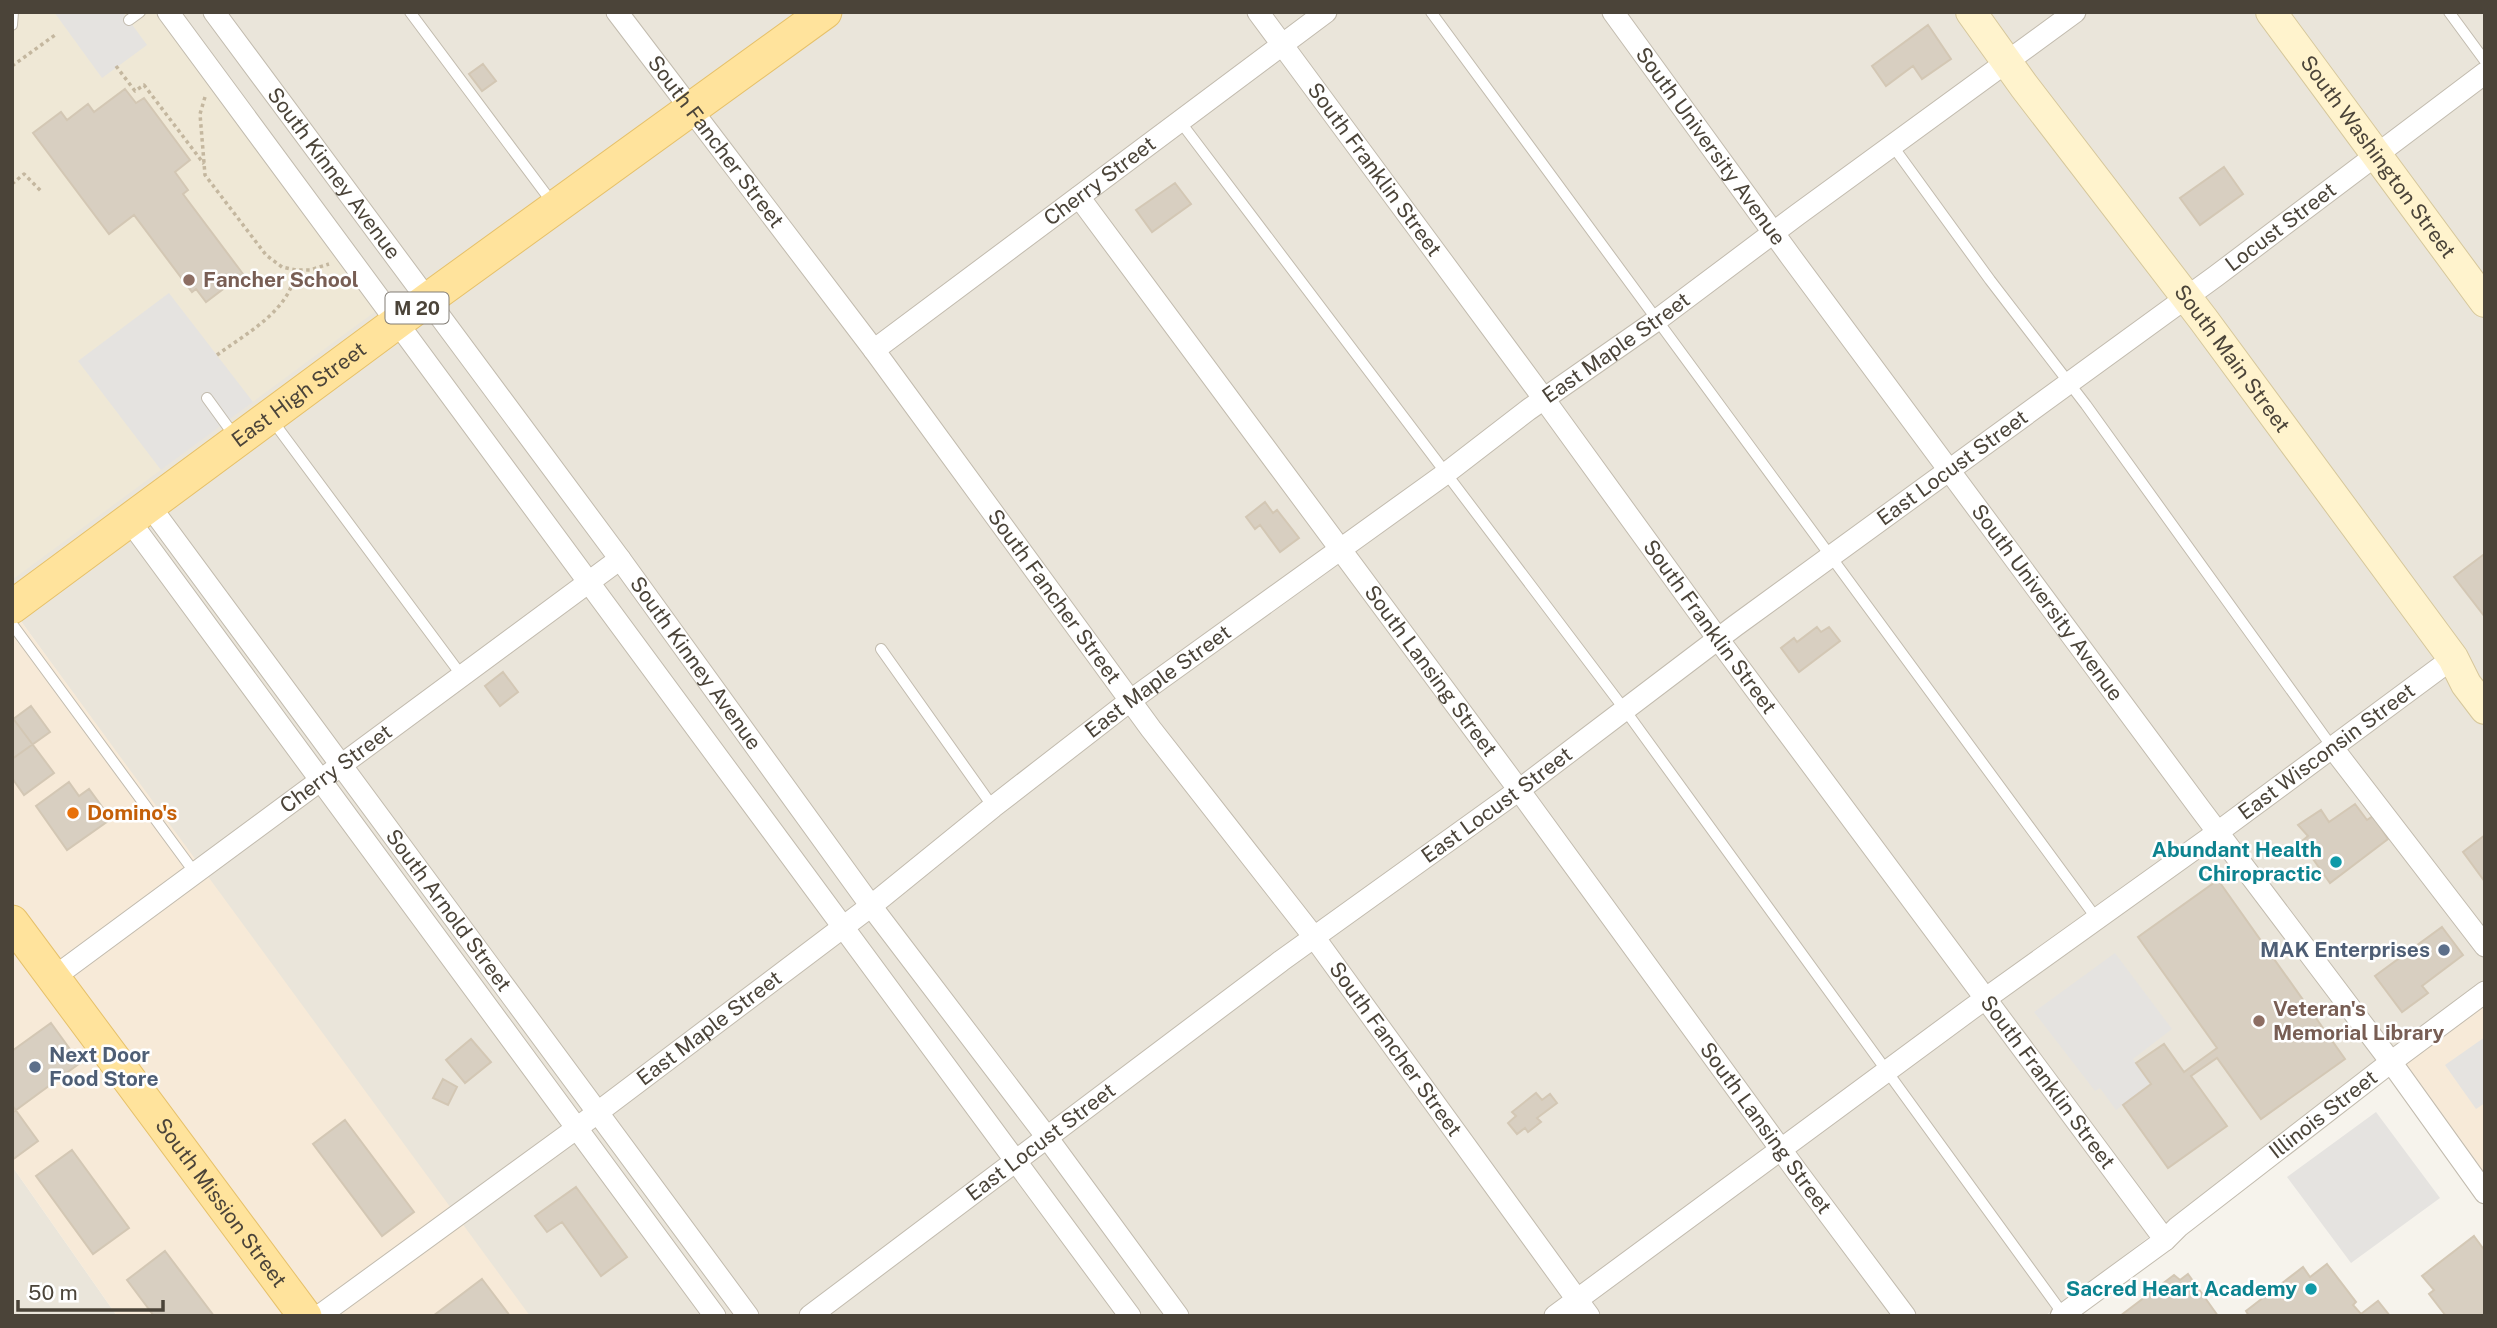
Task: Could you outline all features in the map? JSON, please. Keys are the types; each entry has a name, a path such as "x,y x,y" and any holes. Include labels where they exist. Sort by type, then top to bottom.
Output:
{"main road":[{"name":"East High Street","path":"12,607 427,300 825,12"},
{"name":"South Mission Street","path":"12,922 305,1316"}],"street":[{"name":"South Kinney Avenue","path":"168,12 1130,1316"},
{"name":"South Kinney Avenue","path":"214,12 620,559 871,906 1046,1136 1178,1316"},
{"name":"South Fancher Street","path":"617,12 874,350 1130,700 1314,937 1583,1307"},
{"name":"South Franklin Street","path":"1258,12 1718,639 2165,1240"},
{"name":"Cherry Street","path":"874,350 1326,12"},
{"name":"South University Avenue","path":"1613,12 1949,471 2485,1193"},
{"name":"South Main Street","path":"1971,12 2453,658 2466,684 2485,709"},
{"name":"East Maple Street","path":"319,1316 577,1128 871,906 1130,700 1657,320 2075,12"},
{"name":"South Washington Street","path":"2271,12 2485,302"},
{"name":"Locust Street","path":"2186,298 2485,73"},
{"name":"South Lansing Street","path":"1079,197 1519,789 1905,1316"},
{"name":"East Locust Street","path":"810,1316 1314,937 2186,298"},
{"name":"South Arnold Street","path":"139,512 342,766 748,1316"},
{"name":"South Arnold Street","path":"139,512 321,782 715,1316"},
{"name":"Cherry Street","path":"53,978 620,559"},
{"name":"East Wisconsin Street","path":"1555,1316 1583,1307 1781,1149 2453,658"},
{"path":"2332,747 2485,946"},
{"name":"Illinois Street","path":"2062,1315 2165,1240 2390,1062 2485,992"}],"lane":[{"path":"12,25 13,12"},
{"path":"129,20 140,12"},
{"path":"410,12 555,208"},
{"path":"1431,12 2097,919"},
{"path":"2449,12 2485,61"},
{"path":"1179,120 1625,710 2062,1315"},
{"path":"1892,145 2069,383 2332,747"},
{"path":"207,398 238,440"},
{"path":"270,417 462,676"},
{"path":"12,624 195,873"},
{"path":"881,649 993,807"}],"path":[{"path":"12,66 55,35"},
{"path":"116,66 135,92 144,85 204,165"},
{"path":"205,97 200,114 205,175 266,255 282,267 310,270 328,264"},
{"path":"12,184 24,174 41,191"},
{"path":"217,355 279,309 288,296 296,270"}],"shaded area":[{"path":"12,12 2485,12 2485,992 2171,1220 2045,1316 526,1316 12,609"},
{"name":"Fancher School","path":"12,12 168,12 384,305 12,580"},
{"path":"54,12 123,12 147,45 102,78"},
{"path":"169,293 253,402 161,470 78,361"},
{"path":"12,609 530,1316 117,1316 12,1166"},
{"path":"2115,953 2172,1029 2133,1059 2151,1084 2116,1110 2100,1088 2095,1091 2034,1012"},
{"path":"2485,992 2485,1193 2391,1062"},
{"path":"2485,1037 2485,1103 2476,1109 2445,1065"},
{"path":"2376,1112 2440,1198 2351,1263 2287,1177"},
{"path":"12,1166 117,1316 12,1316"}],"building":[{"path":"1928,25 1951,59 1922,79 1913,66 1886,86 1872,66"},
{"path":"483,64 496,81 482,91 469,74"},
{"name":"Fancher School","path":"125,89 136,103 144,98 190,160 175,172 188,190 183,194 243,274 206,302 196,289 192,292 134,215 109,234 33,133 61,112 67,120 88,104 94,112"},
{"path":"2224,167 2243,194 2200,225 2180,198"},
{"path":"1175,183 1191,204 1152,232 1136,210"},
{"path":"1265,502 1273,513 1277,510 1299,538 1280,552 1260,525 1255,529 1246,517"},
{"path":"2483,555 2485,557 2485,617 2454,577"},
{"path":"1817,627 1821,632 1829,627 1840,641 1799,672 1781,648 1794,638 1797,642"},
{"path":"503,672 518,692 500,706 485,686"},
{"path":"31,706 50,732 12,759 12,720"},
{"path":"12,717 54,773 24,795 12,778"},
{"name":"Domino's","path":"69,782 79,796 89,789 111,819 67,850 36,806"},
{"name":"Abundant Health Chiropractic","path":"2355,804 2367,820 2373,816 2388,839 2330,883 2301,842 2308,836 2298,825 2321,810 2329,822"},
{"path":"2485,835 2485,882 2463,852"},
{"path":"2218,880 2345,1059 2261,1119 2217,1058 2191,1076 2227,1126 2168,1168 2123,1105 2151,1084 2136,1063 2164,1044 2184,1072 2217,1048 2138,937"},
{"path":"2442,927 2463,955 2422,986 2428,993 2402,1012 2375,976"},
{"path":"51,1023 80,1063 12,1113 12,1051"},
{"path":"471,1039 491,1062 465,1083 446,1060"},
{"path":"443,1079 457,1087 448,1105 433,1098"},
{"path":"1536,1093 1542,1100 1550,1094 1557,1103 1537,1118 1541,1122 1528,1132 1525,1128 1517,1134 1508,1123 1516,1116 1512,1112"},
{"path":"12,1105 38,1141 12,1160"},
{"path":"345,1120 414,1212 382,1236 313,1144"},
{"path":"72,1150 129,1228 93,1254 36,1176"},
{"path":"576,1187 627,1257 601,1276 562,1222 547,1232 535,1216"},
{"path":"2474,1236 2485,1251 2485,1313 2481,1316 2446,1316 2429,1294 2434,1290 2422,1276"},
{"path":"165,1251 214,1316 154,1316 127,1280"},
{"name":"Sacred Heart Academy","path":"2327,1264 2356,1302 2353,1305 2361,1314 2378,1301 2390,1316 2249,1316 2246,1311 2303,1267 2310,1277"},
{"name":"Sacred Heart Academy","path":"2188,1274 2218,1316 2120,1316 2174,1275 2180,1280"},
{"path":"482,1279 510,1316 433,1316"}],"place":[{"name":"Fancher School","path":"189,280"},
{"name":"Domino's","path":"73,813"},
{"name":"Abundant Health Chiropractic","path":"2336,862"},
{"name":"MAK Enterprises","path":"2444,950"},
{"name":"Veteran's Memorial Library","path":"2259,1021"},
{"name":"Next Door Food Store","path":"35,1067"},
{"name":"Sacred Heart Academy","path":"2311,1289"}]}
